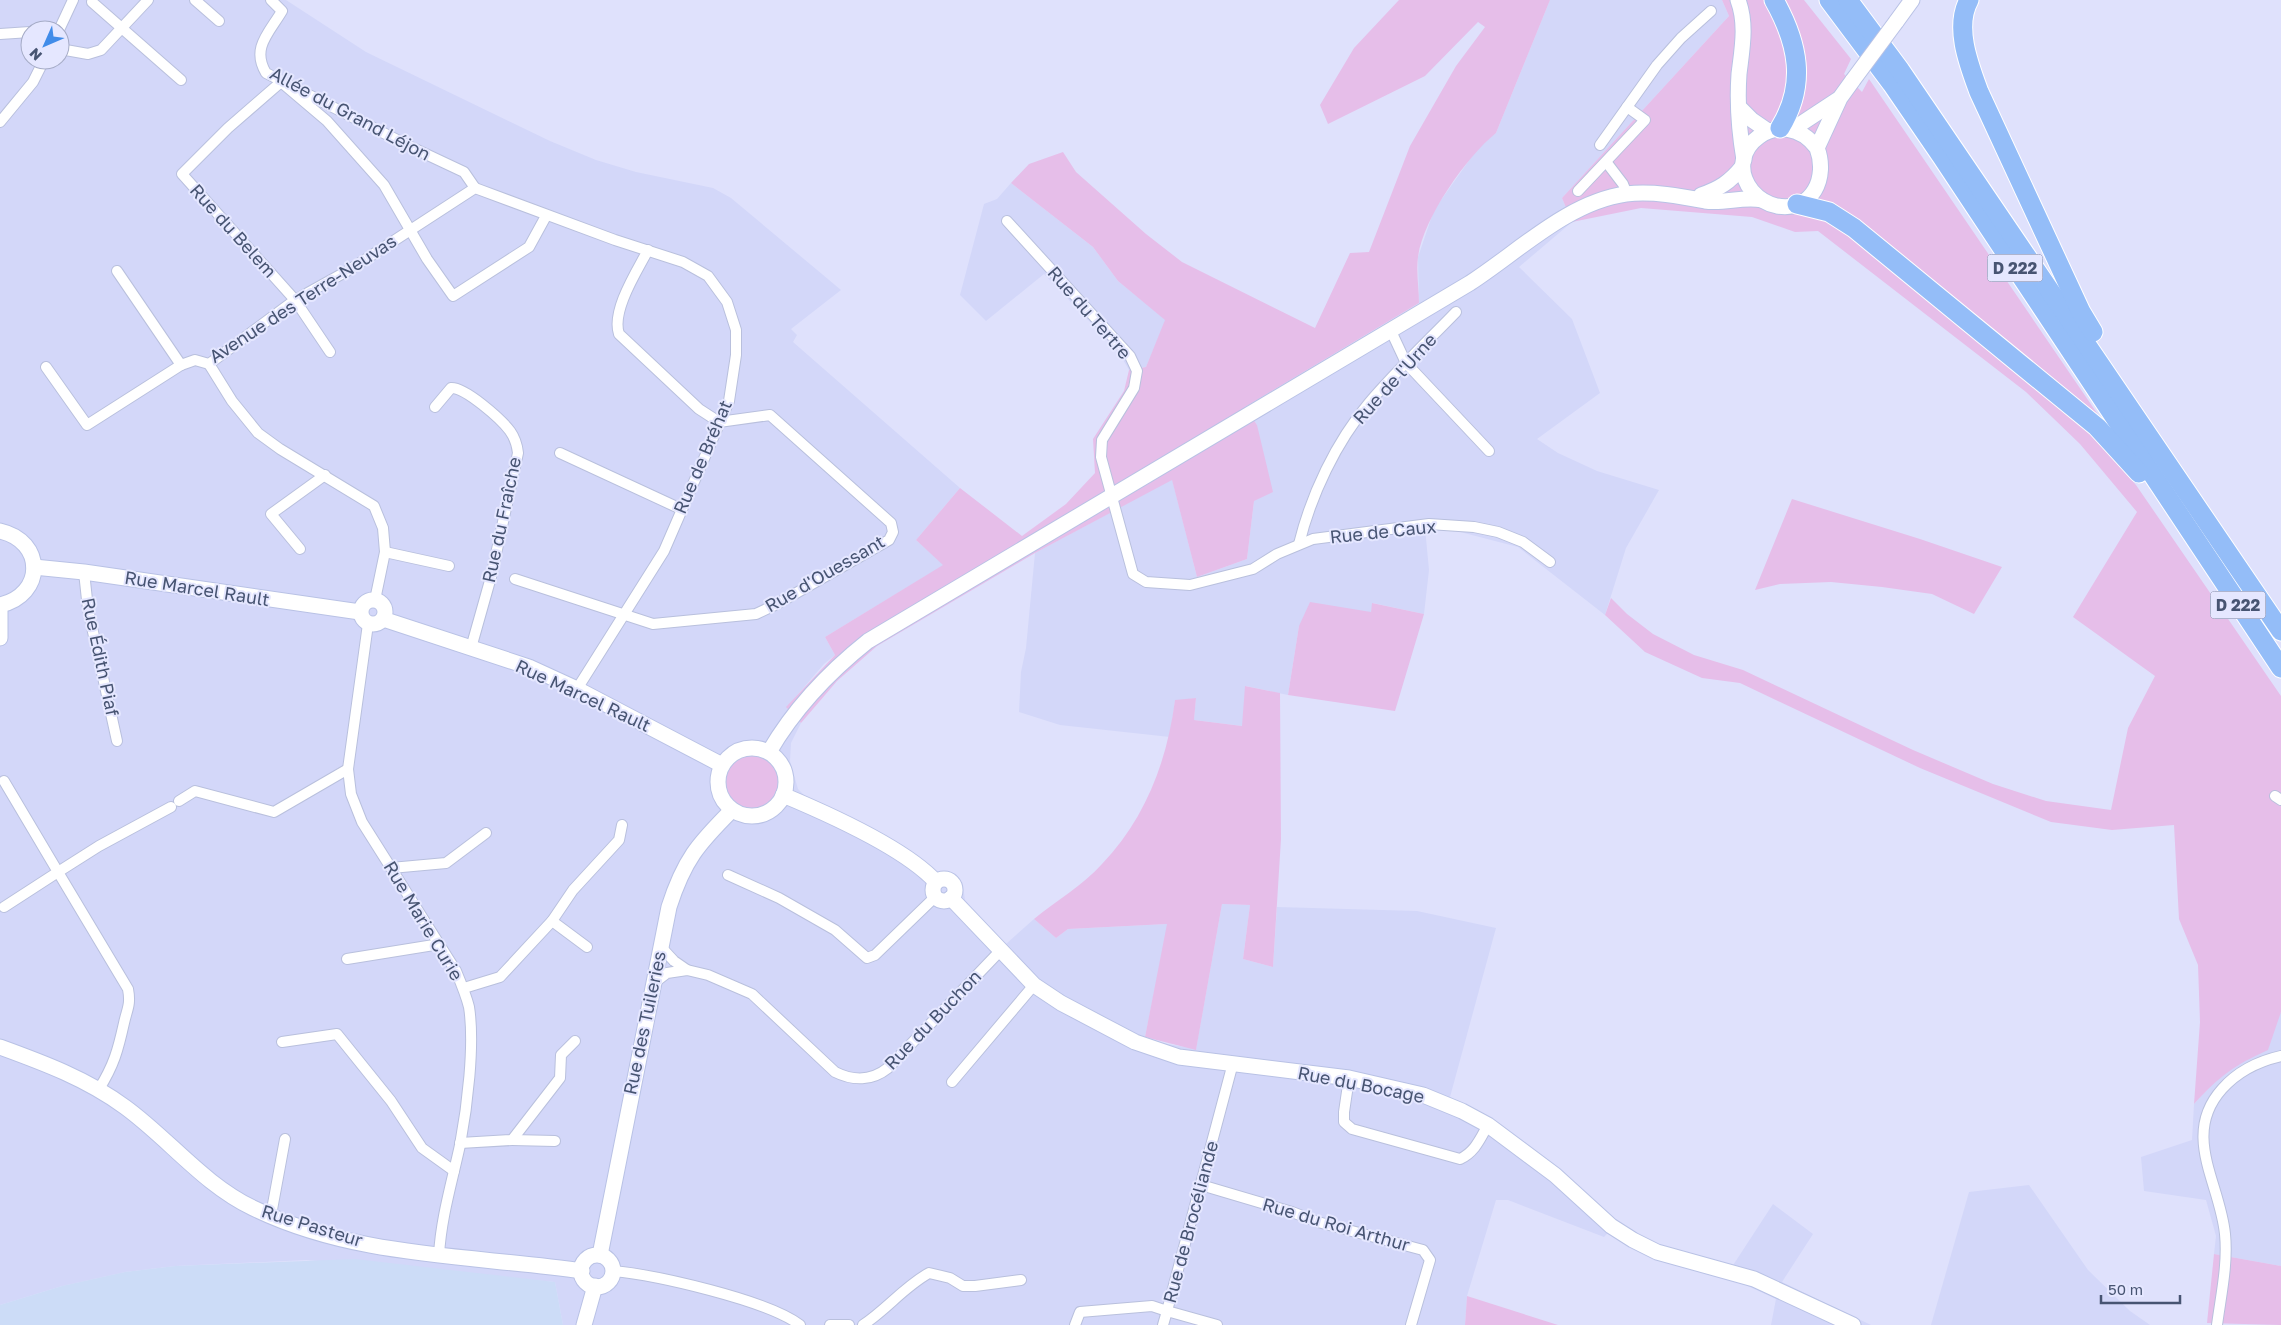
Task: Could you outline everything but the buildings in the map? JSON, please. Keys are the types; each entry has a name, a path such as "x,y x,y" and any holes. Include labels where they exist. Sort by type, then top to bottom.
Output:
{"highway":[{"path":"1774,0 1786,24 1797,68 1796,93 1790,112 1781,129"},
{"name":"D 222","path":"1828,0 1892,84 1942,157 2281,668"},
{"name":"D 222","path":"1848,0 1900,70 2281,631"},
{"path":"1969,0 1963,18 1963,30 1970,69 1979,92 2081,312 2143,426"},
{"path":"1797,204 1829,212 1854,228 2097,426 2139,472 2170,513 2196,541"}],"street":[{"path":"64,20 73,0"},
{"path":"70,51 88,54 101,50 122,30 148,0"},
{"path":"195,0 219,21"},
{"name":"Allée du Grand Léjon","path":"271,0 282,11 260,47 260,62 266,73 412,148 464,172 475,188"},
{"path":"1738,0 1743,20 1739,131 1748,185 1762,200"},
{"path":"1817,148 1840,98 1912,0"},
{"path":"92,2 181,80"},
{"path":"1600,145 1657,65 1681,38 1711,11"},
{"path":"0,34 20,33"},
{"path":"0,122 33,82 39,70"},
{"path":"281,82 327,122 378,178 411,229 427,259 453,296 529,247 546,216 475,188"},
{"name":"Rue du Belem","path":"281,82 228,128 182,174 295,300"},
{"path":"1694,197 1720,189 1733,178 1755,139 1781,129 1840,98"},
{"path":"1578,191 1646,120 1627,107"},
{"path":"768,752 786,726 822,682 838,665 868,641 1391,331 1499,264 1562,218 1597,201 1627,194 1655,193 1694,197 1707,201 1748,197 1777,206 1797,204 1808,197 1817,187 1822,174 1822,160 1817,148 1809,138 1752,120 1739,107"},
{"path":"1606,163 1623,184 1627,194"},
{"name":"Avenue des Terre-Neuvas","path":"181,364 195,360 209,364 295,300 349,270 475,188"},
{"name":"Rue de Bréhat","path":"546,216 683,262 708,276 727,302 736,330 736,355 729,401 664,551 623,613 577,689"},
{"name":"Rue du Tertre","path":"1006,220 1130,356 1137,371 1134,388 1102,440 1101,457 1110,498"},
{"path":"648,250 618,313 617,327 620,334 698,409 719,422"},
{"path":"46,367 87,425 181,364 117,271"},
{"path":"295,300 330,352"},
{"name":"Rue de l'Urne","path":"1298,544 1305,520 1337,449 1368,403 1456,312"},
{"path":"1391,331 1406,363 1489,451"},
{"path":"209,364 232,401 258,433 280,449 374,506 383,528 385,552 375,600"},
{"name":"Rue du Fraîche","path":"435,406 451,388 464,390 509,430 516,442 518,453 472,648"},
{"name":"Rue d'Ouessant","path":"623,613 653,624 756,614 889,540 894,532 891,523 770,415 719,422"},
{"path":"560,453 681,509"},
{"path":"300,549 271,514 325,475"},
{"path":"1110,498 1133,574 1146,582 1190,585 1214,581 1253,569 1298,544"},
{"name":"Rue de Caux","path":"1298,544 1313,540 1429,524 1474,527 1498,532 1523,542 1550,562"},
{"path":"0,531 20,539 28,547 34,567 33,579 20,597 0,607 0,638"},
{"path":"385,552 449,566"},
{"name":"Rue Marcel Rault","path":"34,567 84,572 364,618"},
{"name":"Rue Édith Piaf","path":"84,572 88,610 117,742"},
{"path":"515,579 623,613"},
{"path":"375,600 384,606 383,619 376,624 364,618 366,602 375,600"},
{"name":"Rue Marie Curie","path":"364,618 348,770 351,794 362,822 440,944 464,988 469,1009 470,1058 460,1143 441,1233 439,1255"},
{"name":"Rue Marcel Rault","path":"383,619 529,667 577,689 722,765"},
{"path":"756,748 768,752 778,760 784,771 786,783 783,795 772,809 755,816 743,815 732,810 718,790 718,777 722,765 731,755 742,749 756,748"},
{"path":"4,907 99,846 196,791 274,812 348,770"},
{"path":"4,781 128,989 130,1003 124,1022 121,1046 99,1090"},
{"path":"783,795 870,836 899,854 936,882"},
{"name":"Rue des Tuileries","path":"600,1256 669,907 685,864 702,840 732,810"},
{"path":"464,988 500,977 552,921 573,890 619,840 622,825"},
{"path":"391,868 446,863 486,833"},
{"path":"728,875 793,906 835,930 867,958 875,955 935,897"},
{"path":"946,879 952,882 955,889 951,898 945,901 935,897 933,888 936,882 946,879"},
{"name":"Rue du Bocage","path":"951,898 1034,985 1069,1008 1135,1042 1179,1056 1349,1078 1423,1095 1462,1110 1488,1125 1554,1175 1611,1226 1633,1240 1657,1252 1754,1279 1853,1325"},
{"path":"552,921 587,948"},
{"path":"347,959 440,944"},
{"name":"Rue du Buchon","path":"661,947 674,962 687,970 708,975 752,994 835,1072 844,1076 866,1078 888,1068 1001,950"},
{"name":"Rue du Buchon","path":"654,983 667,973 687,970"},
{"path":"952,1082 1034,985"},
{"path":"282,1042 338,1034 391,1101 422,1148 454,1171"},
{"path":"512,1140 560,1078 561,1055 574,1041"},
{"name":"Rue Pasteur","path":"0,1047 79,1078 99,1090 127,1108 216,1185 252,1208 339,1238 400,1251 582,1271"},
{"path":"2217,1325 2226,1253 2221,1213 2206,1159 2202,1132 2211,1101 2226,1084 2246,1069 2281,1056"},
{"name":"Rue de Brocéliande","path":"1074,1325 1080,1312 1152,1306 1167,1311 1233,1063"},
{"path":"1349,1078 1344,1122 1352,1129 1460,1158 1468,1155 1478,1144 1488,1125"},
{"path":"271,1215 286,1139"},
{"path":"460,1143 512,1140 555,1141"},
{"name":"Rue du Roi Arthur","path":"1201,1185 1292,1212 1318,1222 1423,1250 1430,1260 1411,1325"},
{"path":"600,1256 610,1262 613,1272 612,1277 605,1284 595,1286 587,1283 582,1271 588,1258 600,1256"},
{"path":"613,1272 694,1287 772,1309 790,1317 800,1325"},
{"path":"863,1325 896,1300 912,1282 929,1273 950,1278 963,1286 1021,1280"},
{"path":"584,1325 595,1286"},
{"path":"1163,1325 1167,1311 1217,1325"},
{"path":"830,1325 849,1325"}],"shaded area":[{"path":"0,0 286,0 366,52 550,141 596,160 636,172 713,188 731,198 841,290 791,329 797,335 793,342 960,488 916,540 944,565 825,637 835,655 824,664 787,707 801,723 791,743 790,761 798,789 808,799 934,872 947,871 956,874 963,886 965,900 1006,944 1034,919 1056,938 1068,929 1168,924 1145,1037 1162,1043 1196,1049 1222,904 1250,905 1243,959 1273,967 1277,907 1417,911 1496,928 1450,1097 1491,1120 1531,1148 1618,1222 1604,1237 1508,1200 1496,1200 1467,1296 1465,1325 563,1325 555,1282 307,1260 175,1266 125,1272 62,1286 0,1305"},
{"path":"1399,0 1550,0 1496,133 1459,173 1428,225 1418,257 1419,303 1245,407 1257,425 1273,492 1254,501 1247,559 1197,577 1172,480 1035,553 877,646 837,681 801,723 786,707 835,655 825,637 943,565 916,540 960,488 1022,536 1066,504 1095,473 1093,439 1124,391 1129,370 1146,367 1165,320 1118,281 1093,247 1011,183 1029,164 1063,152 1076,172 1146,234 1182,262 1315,328 1350,253 1369,252 1410,146 1456,66 1485,27 1478,22 1425,76 1328,124 1320,105 1354,48"},
{"path":"1550,0 1722,0 1729,16 1562,198 1572,222 1519,267 1572,319 1600,393 1537,439 1558,453 1597,471 1659,490 1626,548 1605,615 1518,547 1445,528 1425,528 1429,570 1424,614 1373,603 1371,612 1299,626 1288,695 1246,686 1243,726 1194,720 1196,698 1175,701 1170,737 1060,725 1019,712 1021,672 1026,648 1035,553 1172,479 1197,577 1247,559 1254,501 1257,425 1245,407 1419,304 1418,257 1434,210 1480,145 1496,133"},
{"path":"1722,0 1804,0 1851,59 1844,74 1862,92 1869,79 2101,419 2090,433 2136,485 2281,696 2281,1012 2268,1050 2228,1072 2194,1104 2200,1022 2198,965 2179,919 2174,825 2112,830 2051,822 1920,768 1740,683 1702,678 1645,652 1605,615 1611,598 1627,614 1653,634 1694,655 1743,670 1913,750 1993,784 2046,801 2111,810 2128,728 2155,676 2073,617 2137,512 2080,444 2026,392 1818,231 1795,232 1752,217 1641,208 1572,222 1562,198 1729,16"},
{"path":"1011,183 1093,247 1118,281 1166,320 1146,367 1129,370 1118,351 1044,274 986,321 960,295 984,204 997,199"},
{"path":"1792,499 2002,567 1974,614 1932,594 1882,587 1831,582 1780,584 1755,590"},
{"path":"1310,602 1371,612 1372,603 1424,614 1395,711 1288,695 1299,626"},
{"path":"1245,686 1280,693 1281,839 1273,967 1243,959 1250,905 1222,904 1196,1050 1145,1037 1167,924 1068,929 1056,938 1034,919 1095,872 1117,847 1130,828 1142,809 1160,767 1175,700 1196,698 1194,720 1242,726"},
{"path":"752,756 762,758 770,764 776,772 778,782 776,792 770,800 762,806 752,808 742,806 734,800 728,792 726,782 728,772 734,764 742,758"},
{"path":"2279,1013 2281,1013 2281,1266 2214,1254 2216,1236 2206,1200 2144,1191 2141,1157 2192,1140 2194,1104 2214,1082 2233,1066 2268,1049"},
{"path":"2029,1185 2088,1270 2130,1311 2150,1325 1931,1325 1969,1192"},
{"path":"1773,1204 1813,1234 1782,1282 1871,1325 1771,1325 1776,1299 1726,1276"},
{"path":"2214,1254 2281,1266 2281,1325 2207,1323"},
{"path":"355,1259 555,1282 563,1325 0,1325 0,1305 62,1286 125,1272 175,1266"},
{"path":"1467,1296 1558,1325 1465,1325"}]}
